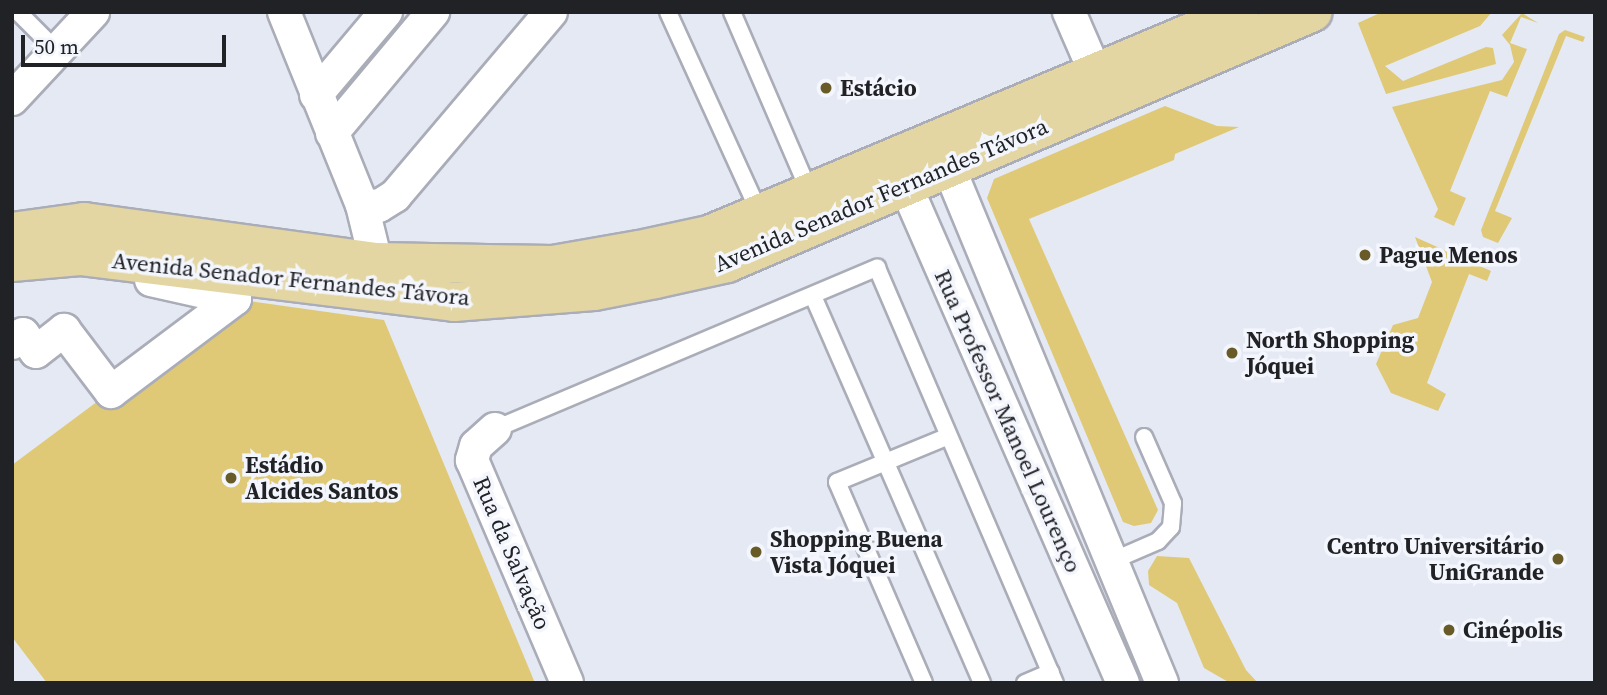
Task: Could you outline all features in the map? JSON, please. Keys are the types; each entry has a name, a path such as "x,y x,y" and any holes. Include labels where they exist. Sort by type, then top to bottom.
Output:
{"main road":[{"name":"Avenida Senador Fernandes Távora","path":"12,262 80,256 454,302 594,291 727,262 1096,74 1240,12"},
{"name":"Avenida Senador Fernandes Távora","path":"12,232 84,222 376,262 553,265 709,235 810,193 900,172 949,168 1313,12"}],"street":[{"path":"12,99 93,12"},
{"path":"284,12 362,205 376,262"},
{"path":"316,95 386,12"},
{"path":"332,133 433,12"},
{"path":"362,205 379,206 395,196 551,12"},
{"path":"1069,12 1096,74"},
{"name":"Rua Professor Manoel Lourenço","path":"949,168 1162,683"},
{"name":"Rua Professor Manoel Lourenço","path":"900,172 1123,683"},
{"path":"12,276 68,271 146,278 234,299 111,392 64,330 36,352 23,334 12,343"},
{"name":"Rua da Salvação","path":"495,429 477,446 472,460 567,683"},
{"path":"1076,576 1112,561"}],"lane":[{"path":"18,12 57,51"},
{"path":"668,12 760,214"},
{"path":"732,12 810,193"},
{"path":"495,429 877,268 946,437 1053,677 1025,683"},
{"path":"813,296 887,460 982,683"},
{"path":"924,683 837,482 946,437"},
{"path":"1112,561 1158,541 1171,527 1173,503 1144,437"}],"shaded area":[{"path":"1382,12 1492,12 1480,26 1385,66 1403,81 1486,47 1493,48 1496,64 1386,94 1358,23"},
{"path":"1522,13 1538,23 1521,17 1510,43 1527,49 1507,97 1490,91 1450,191 1466,198 1454,226 1434,217 1438,209 1392,107 1502,80 1514,62 1510,45 1502,35"},
{"path":"1565,30 1585,37 1583,42 1566,36 1495,211 1512,218 1498,243 1483,237 1481,230 1559,34"},
{"path":"1165,106 1217,126 1239,127 1175,154 1174,160 1029,219 1158,510 1151,523 1134,526 1123,522 987,198 994,179"},
{"path":"1415,237 1491,271 1487,281 1469,274 1427,383 1446,394 1438,411 1391,393 1376,364 1393,325 1418,318 1432,282"},
{"name":"Estádio Alcides Santos","path":"235,299 384,320 535,683 47,683 12,637 12,465"},
{"path":"1157,556 1189,558 1246,670 1258,683 1230,683 1204,668 1177,603 1149,585 1148,571"}],"place":[{"name":"Estácio","path":"826,88"},
{"name":"Pague Menos","path":"1365,255"},
{"name":"North Shopping Jóquei","path":"1232,353"},
{"name":"Estádio Alcides Santos","path":"231,478"},
{"name":"Shopping Buena Vista Jóquei","path":"756,552"},
{"name":"Centro Universitário UniGrande","path":"1558,559"},
{"name":"Cinépolis","path":"1449,630"}]}
